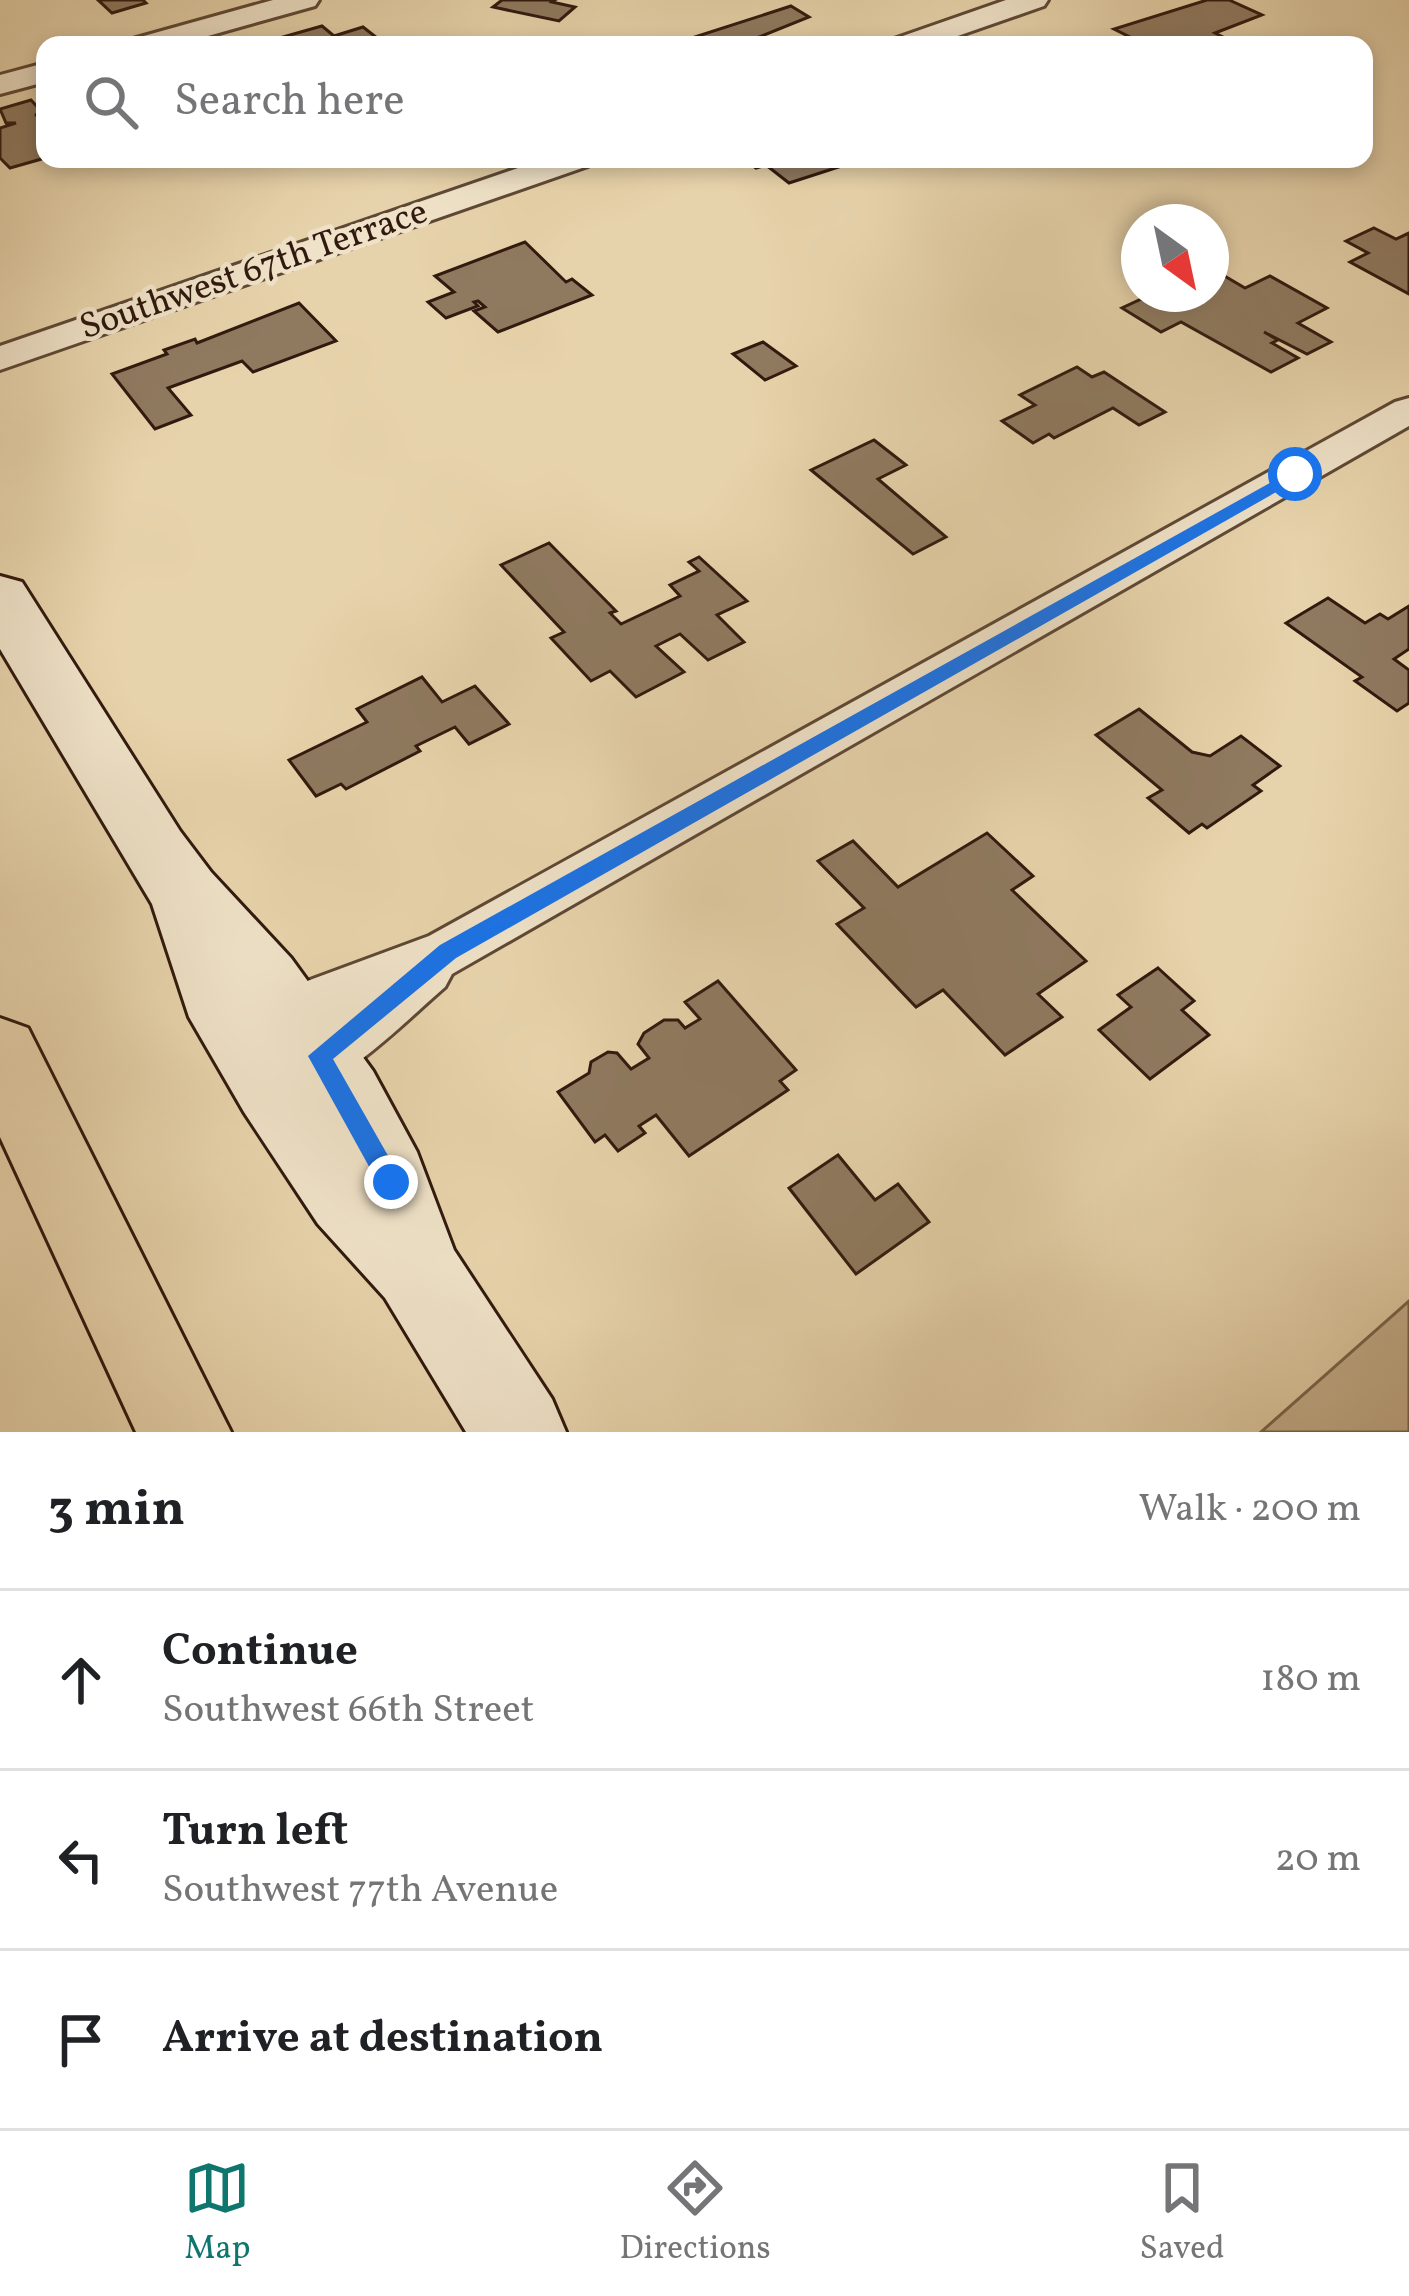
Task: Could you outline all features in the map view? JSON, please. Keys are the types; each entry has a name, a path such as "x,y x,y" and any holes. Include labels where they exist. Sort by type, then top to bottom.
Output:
{"highway":[{"path":"0,1052 184,1432"}],"street":[{"path":"175,36 304,0"},
{"path":"930,36 1034,0"},
{"path":"0,85 36,75"},
{"name":"Southwest 67th Terrace","path":"0,359 549,168"},
{"path":"282,1050 1409,410"},
{"path":"0,597 180,887 215,994 282,1050 347,1196 416,1268 519,1432"}],"shaded area":[{"path":"1409,1301 1409,1432 1261,1432"}],"building":[{"path":"98,0 143,0 146,3 112,13"},
{"path":"502,0 555,0 552,2 575,7 559,21 493,7"},
{"path":"1207,0 1229,0 1262,15 1215,33 1221,36 1128,36 1114,29"},
{"path":"791,6 809,17 762,36 698,36"},
{"path":"322,26 334,36 286,36"},
{"path":"363,27 374,36 334,36"},
{"path":"31,100 36,105 36,161 10,168 0,158 0,128 16,123 6,123 0,109"},
{"path":"770,168 836,168 789,183"},
{"path":"1374,228 1396,239 1409,233 1409,294 1350,262 1368,253 1346,241"},
{"path":"525,242 566,282 572,279 592,295 498,332 474,311 485,307 478,301 474,302 478,306 446,318 428,302 454,292 435,276"},
{"path":"1270,276 1327,308 1298,323 1331,342 1307,354 1264,332 1278,340 1272,343 1298,358 1271,372 1181,322 1161,332 1128,312 1229,312 1229,279 1245,288"},
{"path":"299,303 336,341 253,372 242,361 168,388 191,415 155,429 112,374 167,354 164,350 195,339 197,343"},
{"path":"763,342 796,366 765,380 733,354"},
{"path":"1077,367 1092,377 1104,372 1165,412 1139,425 1113,408 1054,438 1049,434 1033,443 1002,421 1035,405 1020,395"},
{"path":"874,440 906,465 878,479 946,537 913,554 811,470"},
{"path":"549,543 616,611 610,613 621,624 680,596 670,585 699,571 689,562 699,557 747,601 717,615 744,642 708,660 680,634 656,646 684,672 636,697 610,671 591,681 551,638 564,632 501,565"},
{"path":"1328,598 1365,623 1380,614 1388,619 1409,606 1409,649 1394,659 1409,670 1409,703 1397,711 1355,681 1362,677 1286,623"},
{"path":"422,677 442,702 475,686 509,724 469,744 455,727 346,789 341,784 316,796 289,760 367,722 357,709"},
{"path":"1139,709 1192,752 1210,756 1241,736 1280,766 1253,785 1261,791 1207,828 1202,824 1189,833 1148,798 1162,790 1096,735"},
{"path":"987,833 1033,876 1012,890 1086,961 1038,994 1062,1017 1005,1055 943,990 916,1007 837,924 864,908 818,861 853,841 898,887"},
{"path":"1158,968 1194,1001 1182,1010 1209,1035 1150,1079 1099,1030 1131,1007 1118,995"},
{"path":"718,981 796,1070 780,1081 788,1090 689,1156 656,1115 639,1126 645,1133 618,1151 605,1135 595,1142 558,1092 589,1073 591,1062 608,1052 617,1053 631,1069 649,1058 638,1044 644,1033 664,1020 678,1020 685,1028 700,1019 685,1002"},
{"path":"838,1155 875,1200 898,1184 929,1222 856,1274 789,1188"}],"route":[{"path":"391,1182 320,1056 448,952 1295,474"}]}
